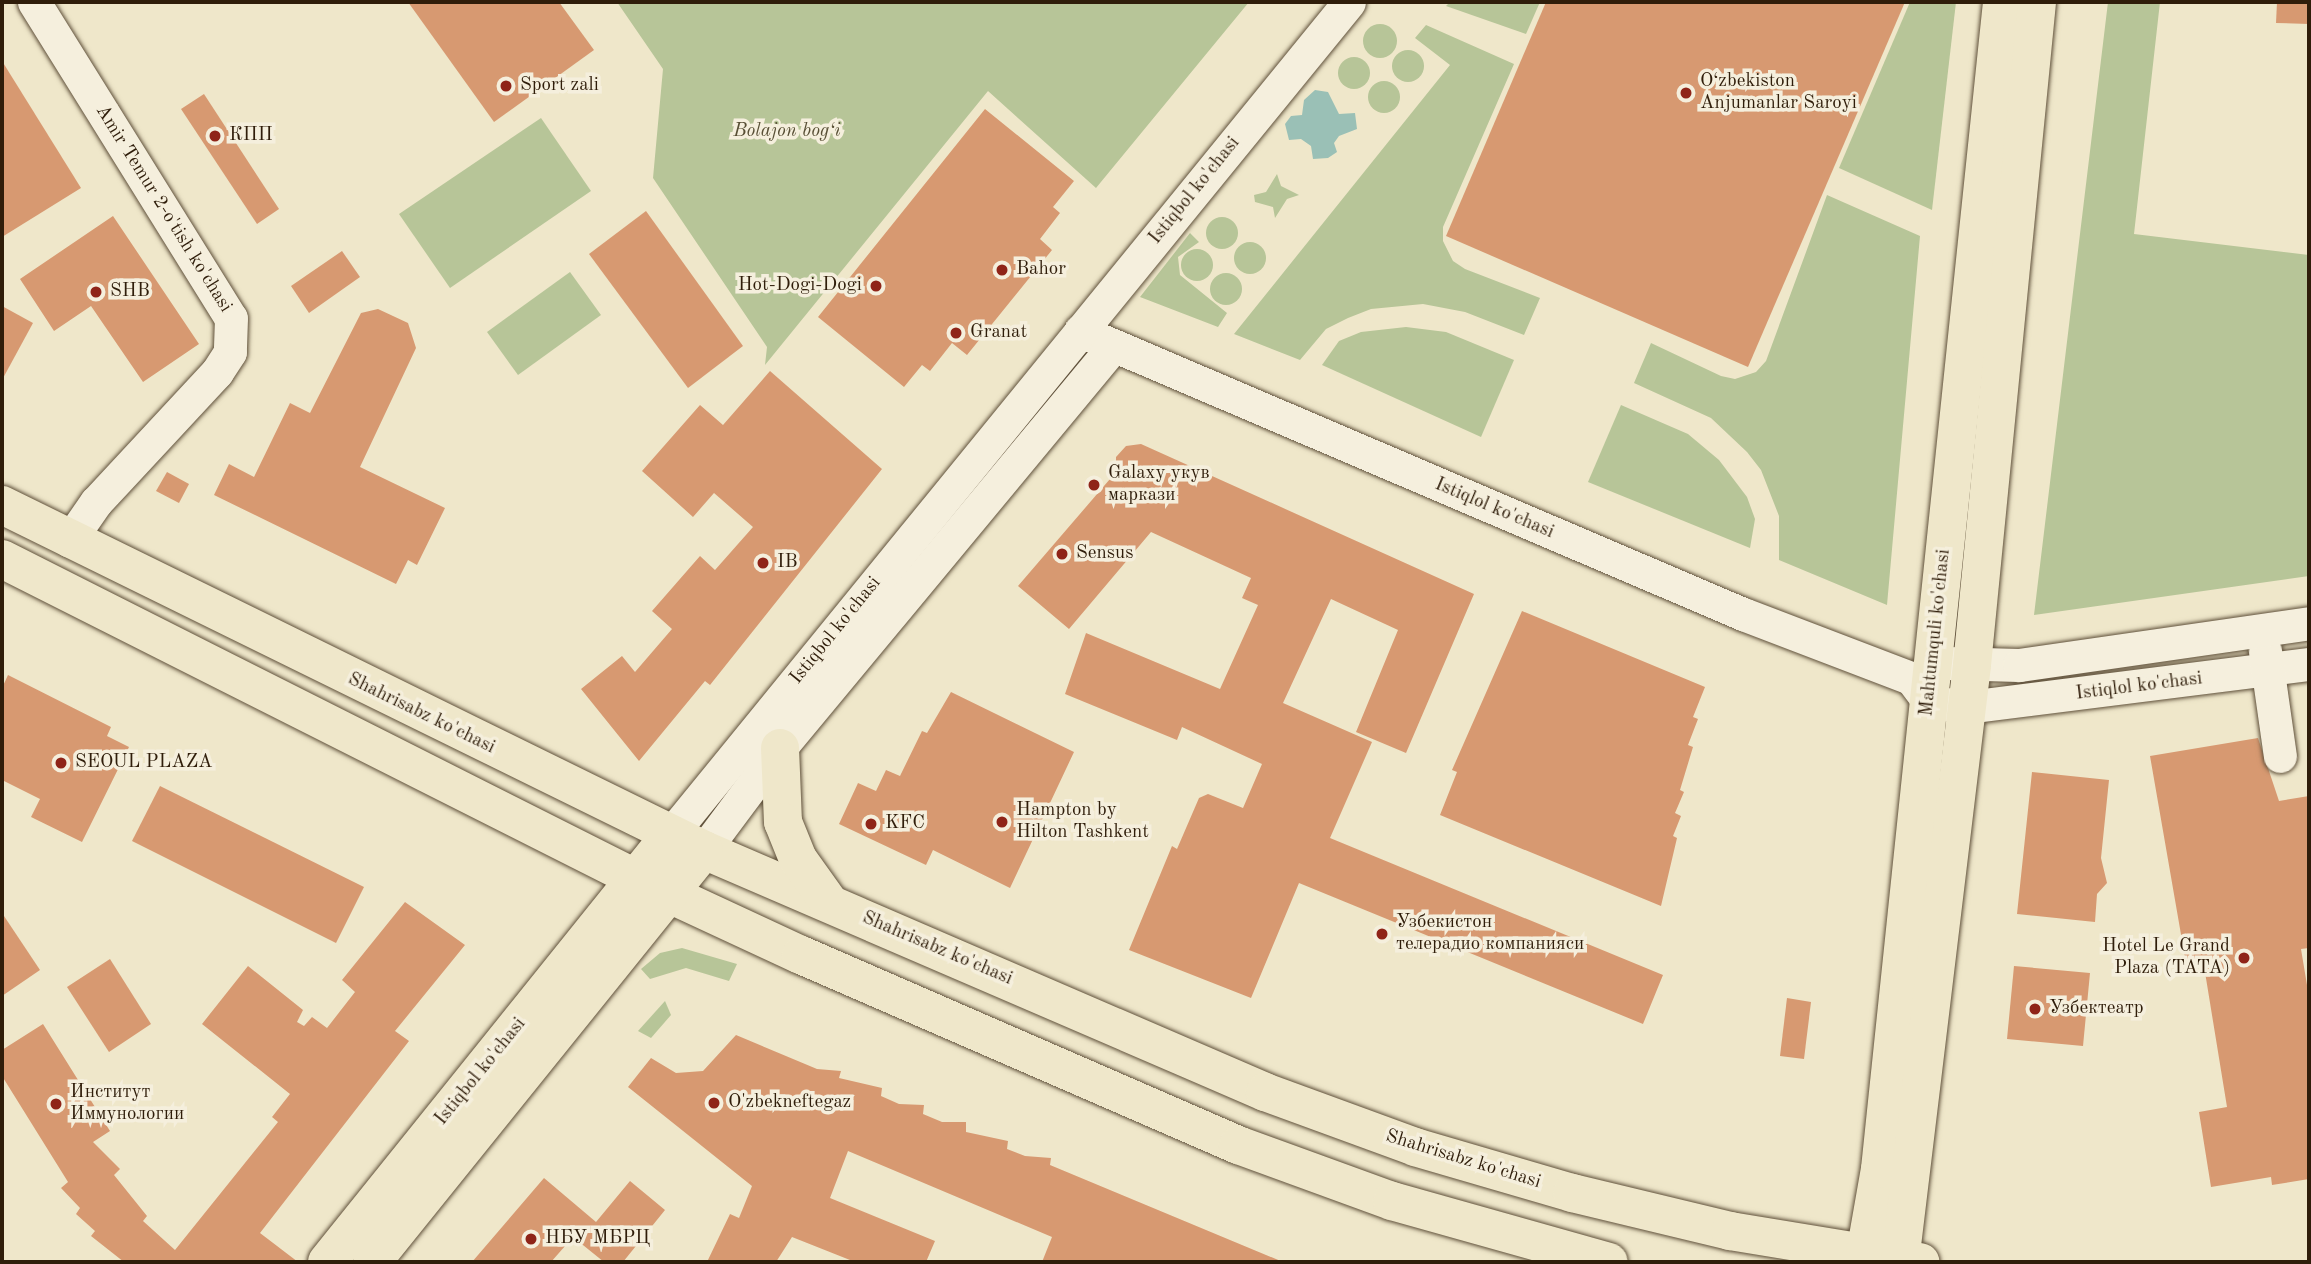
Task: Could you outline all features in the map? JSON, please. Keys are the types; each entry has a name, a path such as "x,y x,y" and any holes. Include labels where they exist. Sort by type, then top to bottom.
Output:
{"main road":[{"name":"Mahtumquli ko'chasi","path":"1885,1261 1880,1169 1924,681 2002,2"},
{"name":"Mahtumquli ko'chasi","path":"1885,1261 1968,707 2037,2"},
{"name":"Shahrisabz ko'chasi","path":"2,505 69,541 687,842 1265,1092 1415,1147 1664,1215 1885,1261"},
{"path":"2,559 653,887 1238,1145 1392,1201 1609,1262"},
{"path":"780,748 783,822 798,859 830,903"},
{"name":"Istiqbol ko'chasi","path":"373,1262 687,842"},
{"name":"Istiqbol ko'chasi","path":"327,1262 653,887"}],"street":[{"name":"Amir Temur 2-o'tish ko'chasi","path":"34,2 231,318 230,352 217,372 96,502 69,541"},
{"name":"Istiqbol ko'chasi","path":"687,842 1080,331 1349,2"},
{"name":"Istiqlol ko'chasi","path":"1080,331 1111,349 1743,614 1924,681 1968,707 2309,664"},
{"name":"Istiqbol ko'chasi","path":"687,842 780,748 1111,349"},
{"name":"Istiqlol ko'chasi","path":"1924,681 1972,665 2019,665 2262,632 2309,623"},
{"path":"2262,632 2280,756"}],"green space":[{"name":"Bolajon bog‘i","path":"617,2 1249,2 1096,188 988,91 765,365 767,347 653,178 663,69"},
{"path":"1450,2 1540,2 1526,34 1446,6"},
{"path":"1910,2 1956,2 1932,210 1839,168"},
{"path":"2108,2 2160,2 2134,234 2309,255 2309,576 2034,615"},
{"path":"1380,24 1392,29 1397,41 1392,53 1380,58 1368,53 1363,41 1368,29"},
{"path":"1426,25 1514,64 1443,227 1443,241 1453,261 1465,269 1540,298 1524,335 1465,312 1423,304 1371,309 1348,318 1326,329 1300,360 1234,334 1450,65 1415,38"},
{"path":"1408,50 1419,55 1424,66 1419,77 1408,82 1397,77 1392,66 1397,55"},
{"path":"1354,57 1365,62 1370,73 1365,84 1354,89 1343,84 1338,73 1343,62"},
{"path":"1384,81 1396,85 1400,97 1396,109 1384,113 1372,109 1368,97 1372,85"},
{"path":"541,118 591,191 450,288 399,214"},
{"path":"1277,174 1281,186 1299,195 1287,199 1275,218 1273,207 1255,202 1254,195 1266,192"},
{"path":"1827,195 1920,236 1887,605 1779,560 1779,516 1761,470 1747,452 1711,418 1634,383 1651,343 1721,376 1735,379 1756,372 1766,361"},
{"path":"1222,217 1234,221 1238,233 1234,245 1222,249 1210,245 1206,233 1210,221"},
{"path":"1190,233 1199,242 1178,257 1180,275 1227,313 1218,327 1140,297"},
{"path":"1250,242 1261,247 1266,258 1261,269 1250,274 1239,269 1234,258 1239,247"},
{"path":"1197,249 1208,254 1213,265 1208,276 1197,281 1186,276 1181,265 1186,254"},
{"path":"570,272 601,315 518,375 487,332"},
{"path":"1226,273 1238,277 1242,289 1238,301 1226,305 1214,301 1210,289 1214,277"},
{"path":"1406,327 1446,332 1514,360 1481,437 1322,365 1339,341 1361,332"},
{"path":"1621,405 1688,434 1719,460 1747,497 1755,519 1750,548 1588,482"},
{"path":"682,948 737,964 729,981 686,968 650,979 641,969 660,953"},
{"path":"665,1001 671,1015 651,1038 638,1031"}],"water":[{"path":"1315,90 1328,92 1339,114 1355,113 1357,129 1339,136 1334,143 1337,152 1328,158 1313,159 1311,146 1301,139 1289,140 1285,124 1291,116 1302,115 1304,100"}],"building":[{"name":"Sport zali","path":"408,2 559,2 594,50 494,122"},
{"name":"O‘zbekiston Anjumanlar Saroyi","path":"1546,2 1905,2 1748,367 1446,236"},
{"path":"2277,2 2309,2 2309,24 2276,23"},
{"path":"2,61 81,188 2,237"},
{"name":"КПП","path":"204,94 279,209 257,224 181,109"},
{"path":"985,109 1074,181 1053,207 1060,213 1040,239 1052,250 967,355 952,343 930,371 922,365 904,387 818,317"},
{"path":"646,211 743,346 688,388 589,254"},
{"name":"SHB","path":"113,216 199,344 143,382 91,306 54,331 20,279"},
{"path":"342,251 360,277 309,313 291,286"},
{"path":"2,306 33,323 2,380"},
{"path":"378,309 408,323 416,348 360,467 445,508 417,565 408,560 396,584 214,495 229,464 254,477 290,403 310,413 361,313"},
{"name":"IB","path":"770,371 882,469 710,685 705,681 639,761 581,689 622,656 635,672 672,629 652,611 700,556 715,570 753,527 714,493 693,517 642,471 700,405 723,425"},
{"path":"1141,444 1474,594 1406,753 1356,732 1398,630 1331,599 1283,703 1372,742 1330,838 1663,975 1643,1024 1299,883 1251,998 1129,950 1172,846 1177,849 1199,798 1208,794 1243,808 1262,764 1182,727 1177,740 1065,694 1086,633 1220,689 1258,605 1242,598 1251,578 1151,532 1069,629 1018,586 1116,472 1116,457 1126,446"},
{"path":"167,472 189,484 179,503 156,491"},
{"path":"1522,611 1705,687 1693,717 1698,719 1688,745 1693,747 1680,790 1684,792 1675,813 1681,816 1673,836 1677,838 1661,906 1440,815 1457,772 1452,770"},
{"name":"SEOUL PLAZA","path":"8,675 111,727 107,736 129,747 82,842 31,817 40,799 2,780 2,688"},
{"name":"Hampton by Hilton Tashkent","path":"951,692 1074,752 1010,888 933,850 926,865 839,824 858,783 876,791 886,770 900,776 922,731 927,733"},
{"name":"Hotel Le Grand Plaza (TATA)","path":"2258,738 2279,801 2309,796 2309,948 2301,949 2309,997 2309,1179 2272,1185 2271,1177 2211,1187 2199,1112 2227,1107 2204,966 2187,969 2150,756"},
{"path":"2032,772 2109,780 2101,858 2107,883 2097,894 2095,922 2017,914"},
{"path":"160,786 364,887 336,943 132,841"},
{"path":"405,902 465,945 395,1031 409,1041 260,1233 298,1262 124,1262 91,1236 95,1231 76,1214 80,1208 61,1188 68,1182 2,1076 2,1050 43,1024 110,1131 93,1142 120,1169 114,1175 147,1216 143,1221 175,1250 278,1122 272,1117 290,1094 202,1024 248,966 303,1010 297,1022 304,1026 312,1017 327,1028 355,992 342,980"},
{"path":"2,913 40,970 2,996"},
{"path":"110,959 151,1024 109,1052 67,987"},
{"path":"2014,966 2090,973 2083,1046 2007,1039"},
{"path":"1787,998 1811,1002 1804,1059 1780,1056"},
{"path":"736,1035 817,1069 841,1071 839,1078 882,1088 881,1096 899,1104 924,1105 923,1114 942,1122 966,1122 966,1132 1008,1141 1007,1149 1025,1156 1051,1158 1050,1165 1283,1262 1042,1262 1052,1237 848,1151 830,1198 935,1241 926,1262 855,1262 792,1237 776,1262 707,1262 730,1214 739,1218 752,1186 628,1087 651,1058 676,1073 703,1071"},
{"path":"544,1178 596,1222 630,1181 665,1210 623,1262 604,1262 573,1237 551,1262 472,1262"}],"place":[{"name":"Sport zali","path":"506,86"},
{"name":"O‘zbekiston Anjumanlar Saroyi","path":"1686,93"},
{"name":"КПП","path":"215,136"},
{"name":"Bahor","path":"1002,270"},
{"name":"Hot-Dogi-Dogi","path":"876,286"},
{"name":"SHB","path":"96,292"},
{"name":"Granat","path":"956,333"},
{"name":"Galaxy укув маркази","path":"1094,485"},
{"name":"Sensus","path":"1062,554"},
{"name":"IB","path":"763,563"},
{"name":"SEOUL PLAZA","path":"61,763"},
{"name":"Hampton by Hilton Tashkent","path":"1002,822"},
{"name":"KFC","path":"871,824"},
{"name":"Узбекистон телерадио компанияси","path":"1382,934"},
{"name":"Hotel Le Grand Plaza (TATA)","path":"2244,958"},
{"name":"Узбектеатр","path":"2035,1009"},
{"name":"O'zbekneftegaz","path":"714,1103"},
{"name":"Институт Иммунологии","path":"56,1104"},
{"name":"НБУ МБРЦ","path":"531,1239"}]}
